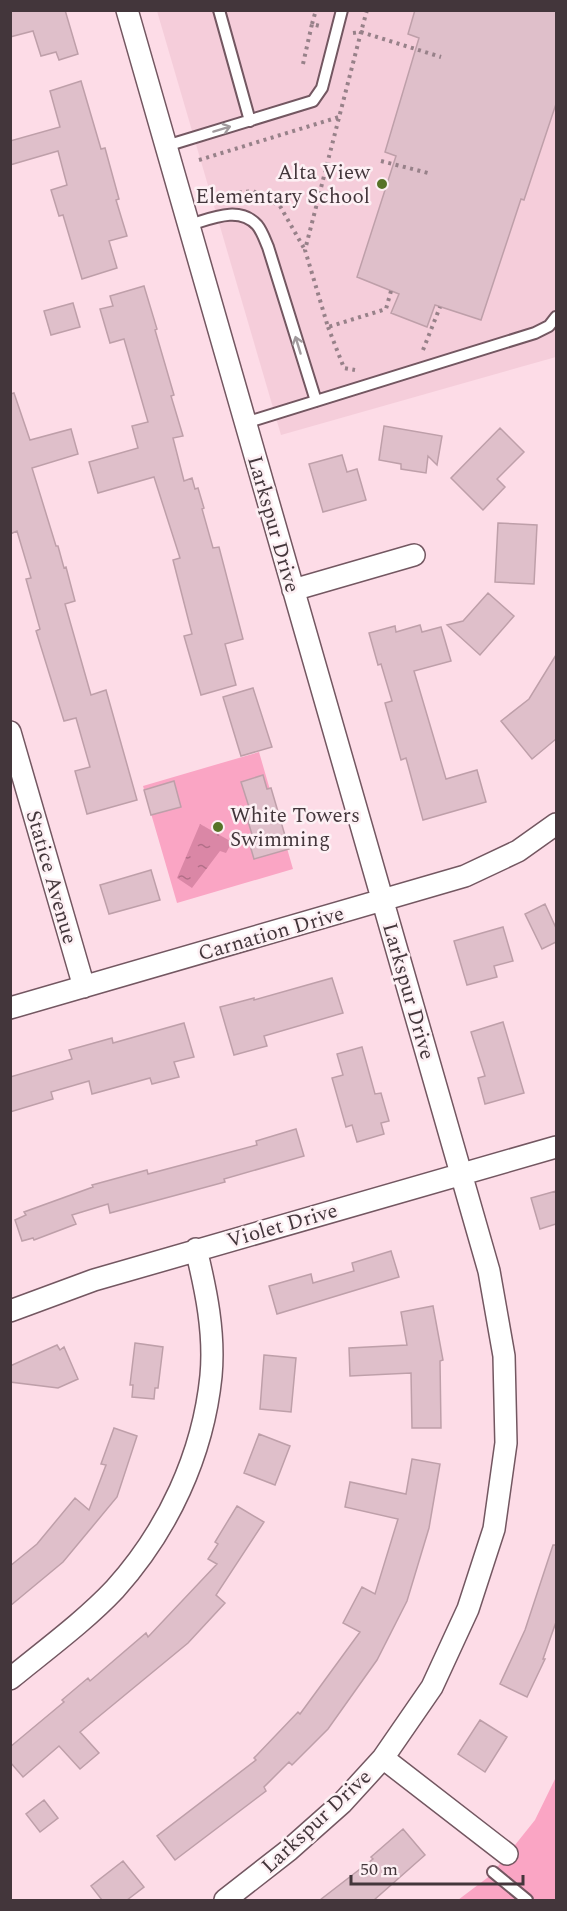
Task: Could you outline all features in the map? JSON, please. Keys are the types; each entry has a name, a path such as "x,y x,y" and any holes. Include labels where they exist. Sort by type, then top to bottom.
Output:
{"street":[{"name":"Larkspur Drive","path":"127,10 489,1271 504,1356 506,1443 494,1529 468,1609 432,1687 383,1758 342,1803 290,1850 225,1900"},
{"path":"293,590 414,555"},
{"name":"Statice Avenue","path":"10,732 84,987"},
{"name":"Carnation Drive","path":"10,1008 465,876 518,851 556,824"},
{"name":"Violet Drive","path":"10,1311 94,1280 196,1249 556,1147"},
{"path":"10,1679 114,1590 146,1550 172,1506 192,1464 205,1419 211,1374 211,1332 206,1287 196,1249"},
{"path":"383,1758 507,1854"}],"lane":[{"path":"219,10 250,121"},
{"path":"166,146 313,101 322,87 342,10"},
{"path":"189,225 227,214 239,214 250,218 259,226 268,247 316,401"},
{"path":"245,423 535,333 549,326 556,317"},
{"path":"493,1872 527,1900"}],"path":[{"path":"303,64 316,10"},
{"path":"366,368 354,370 344,368 328,327 305,250 367,10"},
{"path":"312,24 320,26"},
{"path":"353,33 361,32 441,57"},
{"path":"199,160 339,117"},
{"path":"381,160 428,173"},
{"path":"328,327 386,309 391,291"},
{"path":"412,354 423,350 440,307"}],"shaded area":[{"name":"Alta View Elementary School","path":"157,11 556,11 556,357 281,435"},
{"name":"White Towers Swimming","path":"259,752 293,869 177,903 143,786"},
{"path":"556,1777 556,1900 458,1900 491,1875 535,1820"}],"water":[{"path":"200,824 232,842 226,853 220,851 192,888 177,878"}],"building":[{"path":"10,10 65,10 78,54 59,60 56,52 41,56 33,31 10,37"},
{"path":"415,10 556,10 556,104 524,200 521,199 481,320 435,305 427,327 391,313 399,294 357,277 396,156 385,152 419,38 408,34"},
{"path":"81,81 101,149 105,148 119,199 116,200 127,236 109,241 117,268 82,279 63,215 59,216 51,190 67,185 58,151 10,165 10,141 60,127 50,91"},
{"path":"144,286 183,436 173,438 184,481 192,478 195,489 198,488 213,548 219,547 243,639 225,644 236,685 201,695 184,636 192,634 173,560 180,558 154,477 98,493 89,462 138,448 132,426 148,422 124,339 110,343 100,309 113,306 110,296"},
{"path":"73,303 80,327 51,335 44,311"},
{"path":"14,393 30,440 71,429 78,454 32,468 56,546 58,546 64,568 66,567 75,601 65,604 91,695 106,690 137,800 87,814 75,771 90,767 76,718 64,721 36,631 40,629 26,579 31,578 17,531 10,534 10,394"},
{"path":"384,426 442,436 437,465 428,456 426,473 401,469 401,464 379,460"},
{"path":"500,428 524,452 497,479 505,487 483,510 451,478"},
{"path":"342,455 347,472 357,469 366,500 323,512 309,464"},
{"path":"498,523 537,525 534,584 495,582"},
{"path":"488,593 514,616 480,655 447,625 463,621"},
{"path":"420,625 422,632 441,627 451,661 414,671 446,779 477,770 486,802 423,820 406,758 401,760 385,703 392,701 369,633 395,626 396,632"},
{"path":"556,655 556,739 532,759 501,721 529,699"},
{"path":"253,688 272,747 241,756 223,697"},
{"path":"263,775 267,789 271,788 289,849 254,859 249,842 254,841 244,808 249,807 241,782"},
{"path":"174,781 181,807 151,815 144,790"},
{"path":"151,870 160,900 109,914 100,885"},
{"path":"545,904 556,928 556,942 542,949 525,914"},
{"path":"503,927 513,961 494,966 497,977 467,985 454,941"},
{"path":"332,978 343,1013 264,1036 267,1046 234,1055 220,1007"},
{"path":"503,1022 524,1093 485,1104 478,1078 485,1076 471,1032"},
{"path":"184,1023 194,1057 174,1062 179,1077 152,1084 150,1078 92,1094 89,1081 51,1092 53,1099 10,1112 10,1077 72,1059 69,1050 112,1038 113,1043"},
{"path":"362,1047 375,1094 381,1093 389,1121 381,1123 384,1134 357,1142 352,1125 346,1127 332,1078 343,1075 337,1054"},
{"path":"296,1129 304,1156 224,1179 225,1182 110,1213 108,1204 72,1215 76,1224 34,1240 33,1238 22,1241 15,1220 26,1215 24,1212 93,1187 92,1185 147,1170 148,1174 257,1145 256,1141"},
{"path":"556,1191 556,1224 540,1229 531,1198"},
{"path":"391,1251 399,1277 277,1314 269,1286 311,1274 313,1283 354,1271 352,1263"},
{"path":"433,1306 443,1360 440,1361 441,1428 412,1428 411,1373 350,1376 349,1348 407,1345 401,1312"},
{"path":"135,1343 163,1347 158,1388 155,1388 154,1399 132,1397 133,1385 130,1385"},
{"path":"57,1345 60,1350 64,1347 78,1379 58,1388 10,1382 10,1366"},
{"path":"264,1355 296,1358 291,1412 260,1409"},
{"path":"114,1428 137,1436 117,1497 63,1562 10,1606 10,1566 37,1544 75,1498 89,1510 106,1465 101,1464"},
{"path":"259,1434 290,1446 275,1485 244,1473"},
{"path":"412,1459 440,1464 429,1528 407,1601 377,1660 328,1729 292,1765 289,1762 264,1787 266,1791 175,1860 157,1836 256,1760 254,1758 298,1712 300,1714 360,1632 343,1623 362,1587 375,1594 398,1519 345,1507 350,1482 406,1494"},
{"path":"237,1506 264,1522 216,1595 225,1603 188,1643 80,1732 99,1753 80,1769 59,1746 23,1777 10,1762 10,1747 64,1702 62,1700 88,1678 90,1681 146,1633 148,1637 217,1564 208,1559 218,1544 215,1542"},
{"path":"553,1545 556,1545 556,1622 543,1659 545,1659 527,1697 500,1684 525,1630"},
{"path":"480,1720 507,1737 485,1772 458,1754"},
{"path":"44,1800 58,1818 40,1832 26,1814"},
{"path":"403,1829 425,1855 374,1900 320,1900 373,1859 371,1857"},
{"path":"123,1861 144,1887 127,1900 102,1900 91,1886"}],"place":[{"name":"Alta View Elementary School","path":"382,184"},
{"name":"White Towers Swimming","path":"218,827"}]}
